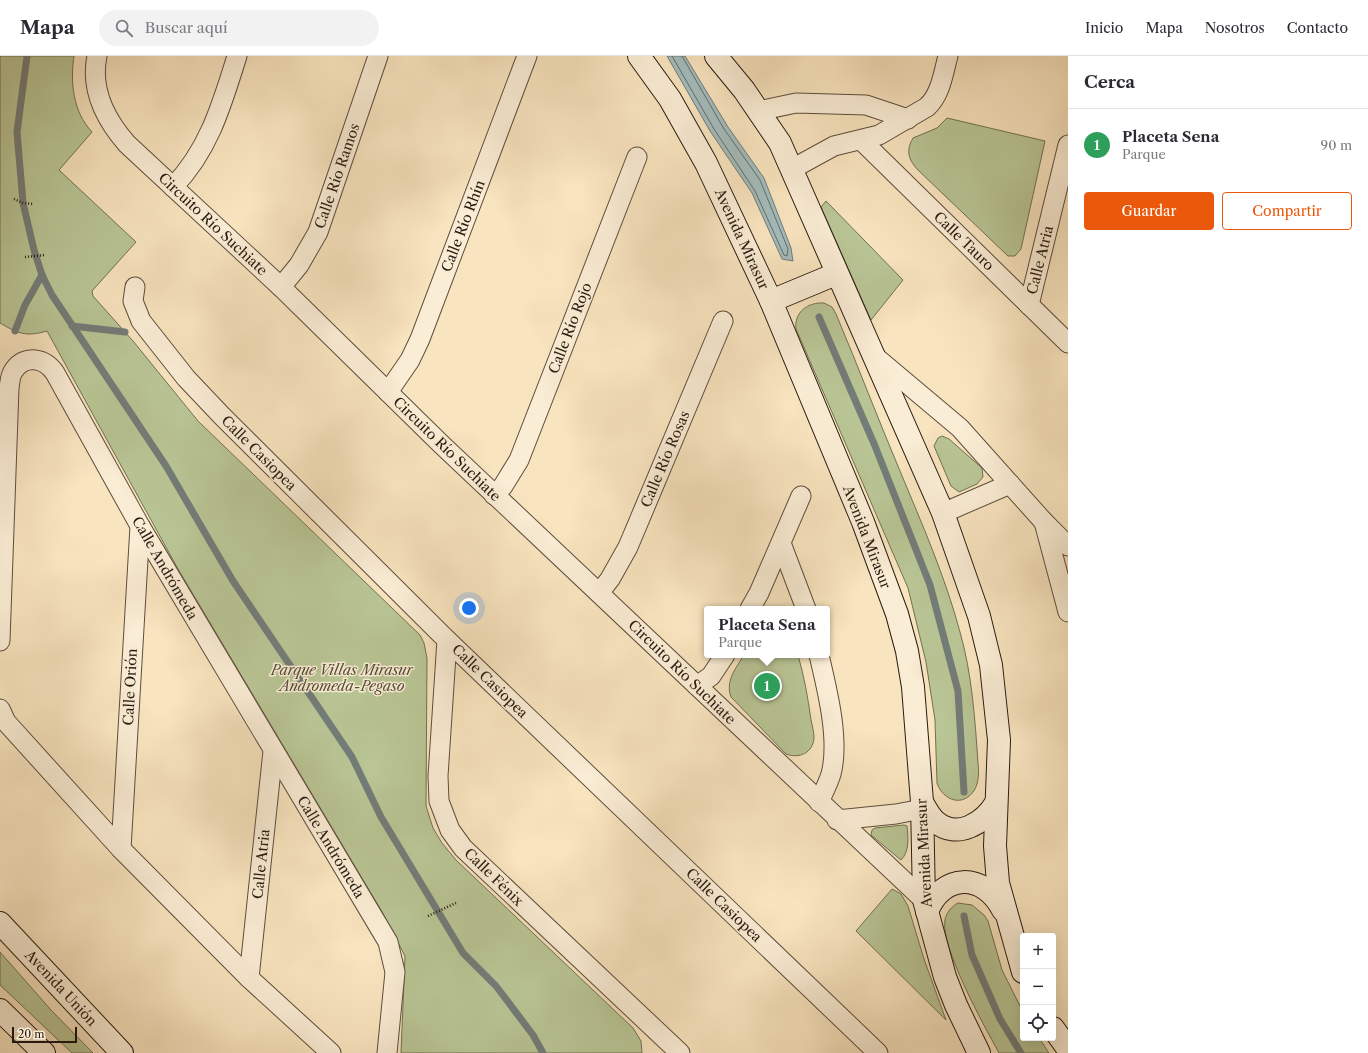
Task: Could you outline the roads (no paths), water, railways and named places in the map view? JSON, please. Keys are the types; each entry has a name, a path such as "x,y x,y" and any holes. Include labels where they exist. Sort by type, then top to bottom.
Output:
{"street":[{"name":"Circuito Río Suchiate","path":"97,56 94,70 98,100 113,127 127,144 281,287 494,495 819,802 925,906"},
{"path":"173,187 187,173 210,135 217,120 237,56"},
{"name":"Calle Río Ramos","path":"281,287 299,265 318,232 378,56"},
{"name":"Calle Río Rhín","path":"388,392 410,360 420,339 527,56"},
{"name":"Avenida Mirasur","path":"639,56 670,99 706,163 771,300 863,522 896,614 907,651 913,687 922,805 925,906 945,977 956,1005 979,1053"},
{"path":"716,56 763,117 792,169 836,274 943,512 979,616 991,665 999,740 1000,768 996,803 995,846 998,883 1005,914 1022,969"},
{"path":"792,169 834,146 879,135 927,107 936,97 948,56"},
{"path":"763,117 796,103 866,105 908,119"},
{"name":"Calle Tauro","path":"861,140 1068,343"},
{"name":"Calle Atria","path":"1030,305 1068,145"},
{"name":"Calle Río Rojo","path":"494,495 503,486 519,460 637,157"},
{"path":"771,300 836,274"},
{"name":"Calle Casiopea","path":"135,287 133,301 140,321 186,378 222,416 447,640 878,1053"},
{"name":"Calle Río Rosas","path":"598,593 610,579 628,547 723,321"},
{"path":"871,352 960,428 1044,522 1068,546"},
{"name":"Calle Andrómeda","path":"0,641 9,388 13,371 26,360 36,359 51,366 140,526 391,949 395,972 387,1053"},
{"path":"943,512 1010,484"},
{"path":"751,606 781,543 800,496"},
{"path":"1044,522 1068,612"},
{"name":"Calle Orión","path":"121,849 140,526"},
{"path":"781,543 805,606"},
{"name":"Calle Fénix","path":"447,640 438,776 439,801 450,830 463,848 680,1053"},
{"path":"697,686 711,676 724,658"},
{"path":"819,802 831,772 834,737 820,658"},
{"path":"0,709 6,722 121,849 248,978 331,1053"},
{"name":"Calle Atria","path":"248,978 273,751"},
{"path":"837,820 896,814 922,805 936,822 954,830 967,828 974,825 987,815 996,803"},
{"path":"925,906 934,899 942,889 953,884 964,882 980,885 987,890 1000,904 1005,914"},
{"name":"Avenida Unión","path":"0,923 122,1053"},
{"path":"0,1010 44,1053"},
{"path":"658,1032 660,1053"},
{"path":"1056,1032 1068,1049"}],"water":[{"path":"667,56 685,56 728,127 764,178 791,248 793,261 782,259 752,193 710,131"}],"waterway":[{"path":"27,56 17,132 23,203 34,250 42,275 52,295 166,466 233,581 352,757 381,817 463,953 496,986 533,1035 543,1053"},
{"path":"15,331 25,305 42,275"},
{"path":"819,317 875,446 930,585 958,691 964,792"},
{"path":"72,326 125,332"},
{"path":"964,916 972,955 1000,1019 1021,1053"}],"place":[{"name":"Placeta Sena","path":"767,686"}],"park label":[{"name":"Parque Villas Mirasur Andromeda-Pegaso","path":"342,678"}]}
